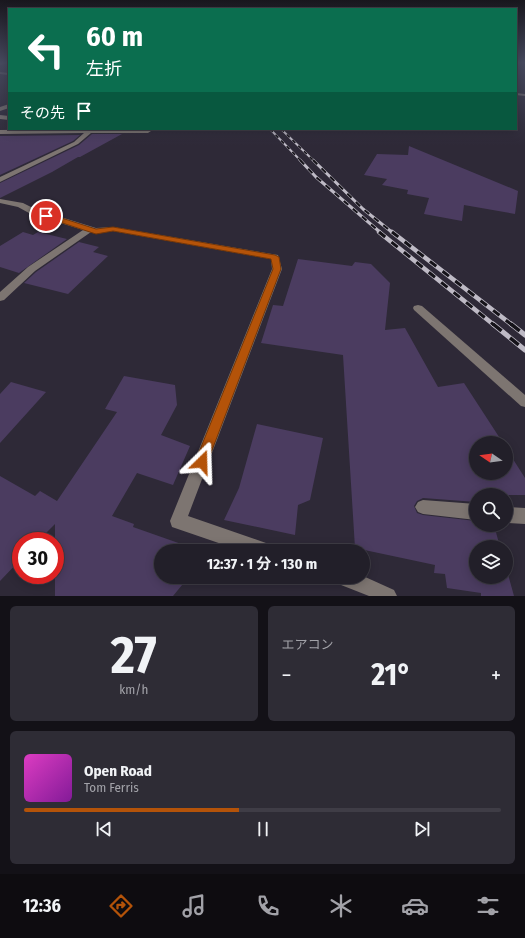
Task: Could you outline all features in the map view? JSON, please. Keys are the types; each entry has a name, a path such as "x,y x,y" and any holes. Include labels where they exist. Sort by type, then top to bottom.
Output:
{"street":[{"path":"0,180 76,143 91,130"},
{"path":"0,132 148,130"},
{"path":"0,201 20,205 32,211 96,231 113,229 275,257 277,269 178,521 245,544"},
{"path":"0,298 11,286 90,229"},
{"path":"418,308 525,402"},
{"path":"423,507 469,511"},
{"path":"513,515 525,516"},
{"path":"361,584 388,596"}],"building":[{"path":"92,134 122,134 0,198 0,183 79,145"},
{"path":"80,135 73,141 0,175 0,136"},
{"path":"409,146 518,191 515,214 464,205 462,221 424,214 429,198 407,194 408,190 382,185 387,179 364,175 377,154 408,155"},
{"path":"23,232 33,235 38,232 67,239 19,273 0,267 0,246"},
{"path":"79,242 99,247 93,252 108,256 68,294 24,283 36,272"},
{"path":"298,259 352,266 355,262 371,264 390,283 385,330 405,328 438,387 464,383 498,436 469,436 469,480 513,480 513,459 525,478 525,495 513,495 513,488 469,488 469,501 423,498 417,501 414,506 417,513 423,515 469,520 469,532 496,532 498,540 469,540 469,584 511,584 514,596 481,596 481,593 447,588 445,574 434,573 435,565 370,551 370,544 355,544 343,355 261,343 273,305 283,306"},
{"path":"124,376 175,385 177,405 161,435 190,446 173,485 137,473 112,516 134,524 133,527 181,544 154,544 154,584 183,584 173,596 55,596 55,584 64,584 64,532 55,532 55,524 47,532 12,532 12,568 0,581 0,476 35,496 40,491 57,501 117,412 105,409"},
{"path":"11,382 46,392 0,443 0,394"},
{"path":"257,424 323,438 310,500 298,505 295,535 224,520 239,488"}],"railway":[{"path":"271,130 301,161"},
{"path":"282,130 314,161"},
{"path":"300,160 316,177 381,233"},
{"path":"313,160 363,209 393,233"},
{"path":"379,232 494,325"},
{"path":"392,232 512,325"},
{"path":"493,324 525,350"},
{"path":"511,324 525,335"}],"route":[{"path":"46,216 96,231 113,229 275,257 277,269 202,462"}]}
